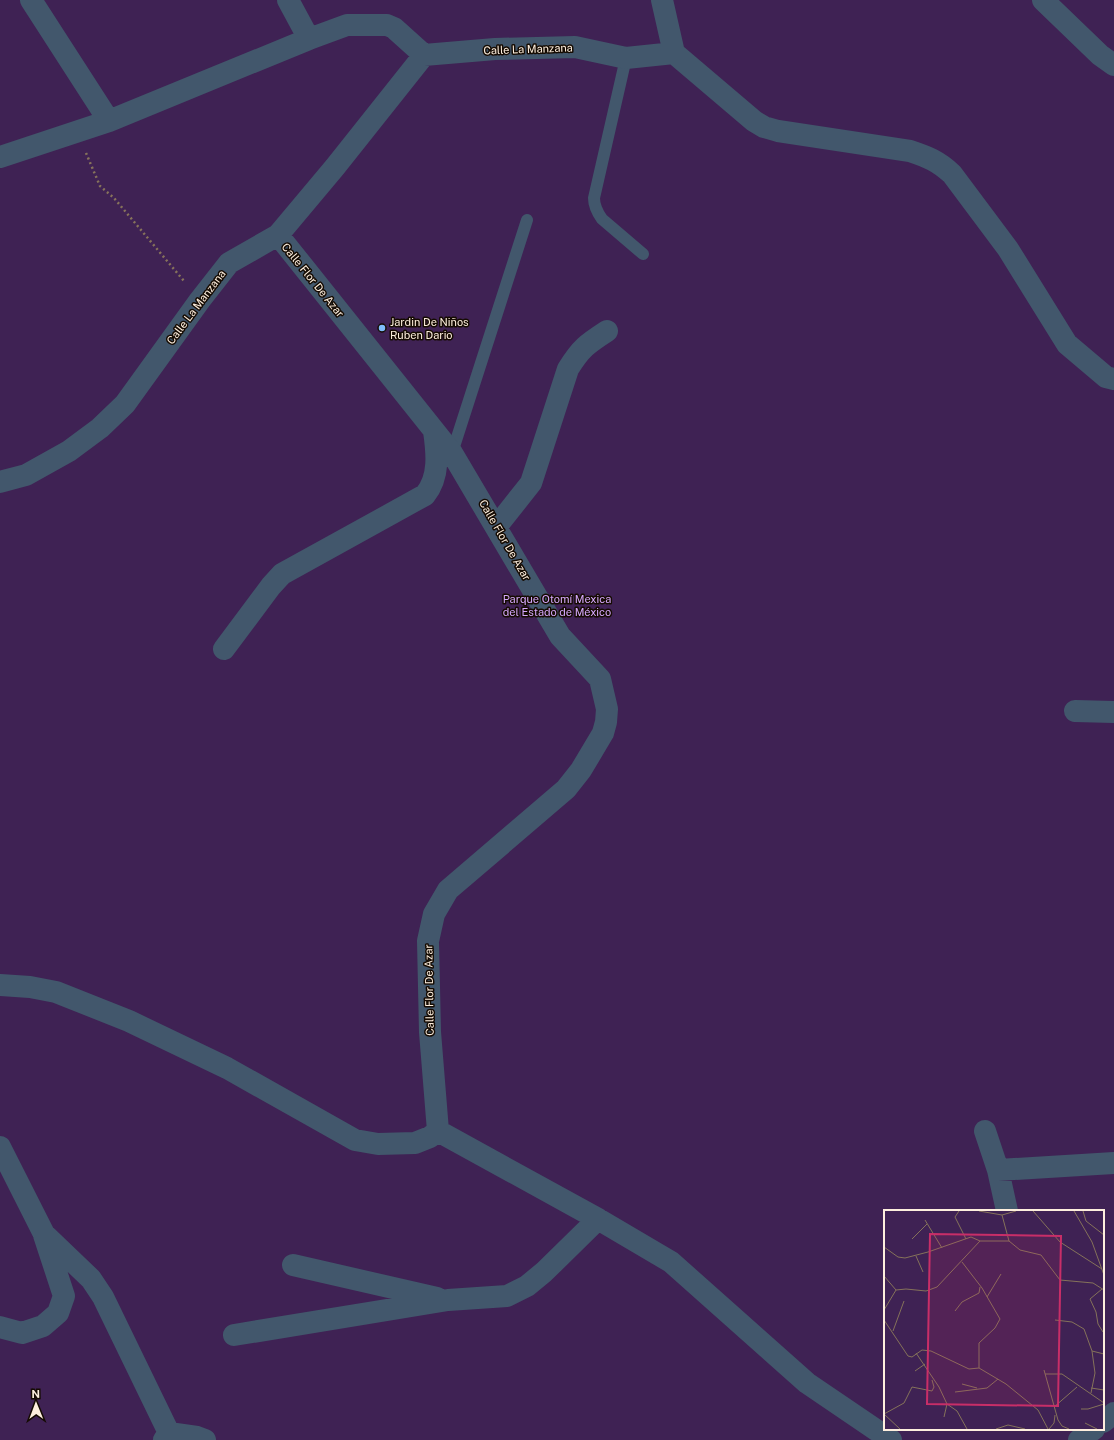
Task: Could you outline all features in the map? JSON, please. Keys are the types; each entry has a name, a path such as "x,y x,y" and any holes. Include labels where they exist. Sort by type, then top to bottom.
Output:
{"street":[{"path":"31,0 109,121"},
{"path":"288,0 309,39"},
{"path":"662,0 674,53 754,122 778,131 910,151 929,157 942,165 952,174 1008,249 1067,344 1106,377 1114,380"},
{"path":"1043,0 1100,55 1114,65"},
{"path":"0,157 109,121 309,39 347,25 387,25 394,28 424,55"},
{"name":"Calle La Manzana","path":"0,482 26,475 69,451 100,428 125,404 200,300 229,263 278,235 335,167 424,55 495,50 575,47 626,58 674,53"},
{"name":"Calle Flor De Azar","path":"278,235 452,452 497,526 560,636 600,679 607,709 603,733 581,770 566,789 448,890 434,914 428,941 428,949 430,1032 438,1131"},
{"path":"497,526 531,483 568,369 578,353 587,344 607,331"},
{"path":"224,649 271,586 282,574 425,495 430,490 437,457 434,431"},
{"path":"1075,711 1114,712"},
{"path":"0,985 30,987 56,992 129,1021 227,1068 355,1140 378,1144 415,1143 430,1137 438,1131 598,1219 671,1262 807,1383 891,1440"},
{"path":"985,1131 998,1170 1007,1210"},
{"path":"0,1147 44,1234 64,1296 58,1313 43,1326 22,1333 0,1327"},
{"path":"998,1170 1114,1163"},
{"path":"234,1335 448,1300 506,1296 527,1286 544,1272 598,1219"},
{"path":"44,1234 91,1279 103,1297 166,1437 197,1437 205,1440"},
{"path":"293,1265 448,1300"},
{"path":"1104,1421 1114,1414"},
{"path":"1068,1430 1072,1440"},
{"path":"1079,1440 1093,1430"}],"lane":[{"path":"626,58 594,198 594,204 602,219 643,254"},
{"path":"452,452 527,220"}],"path":[{"path":"78,131 100,186 114,198 200,300"}],"green space":[{"name":"Parque Otomí Mexica del Estado de México","path":"0,0 1114,0 1114,1440 0,1440"}],"place":[{"name":"Jardin De Niños Ruben Dario","path":"382,328"}]}
